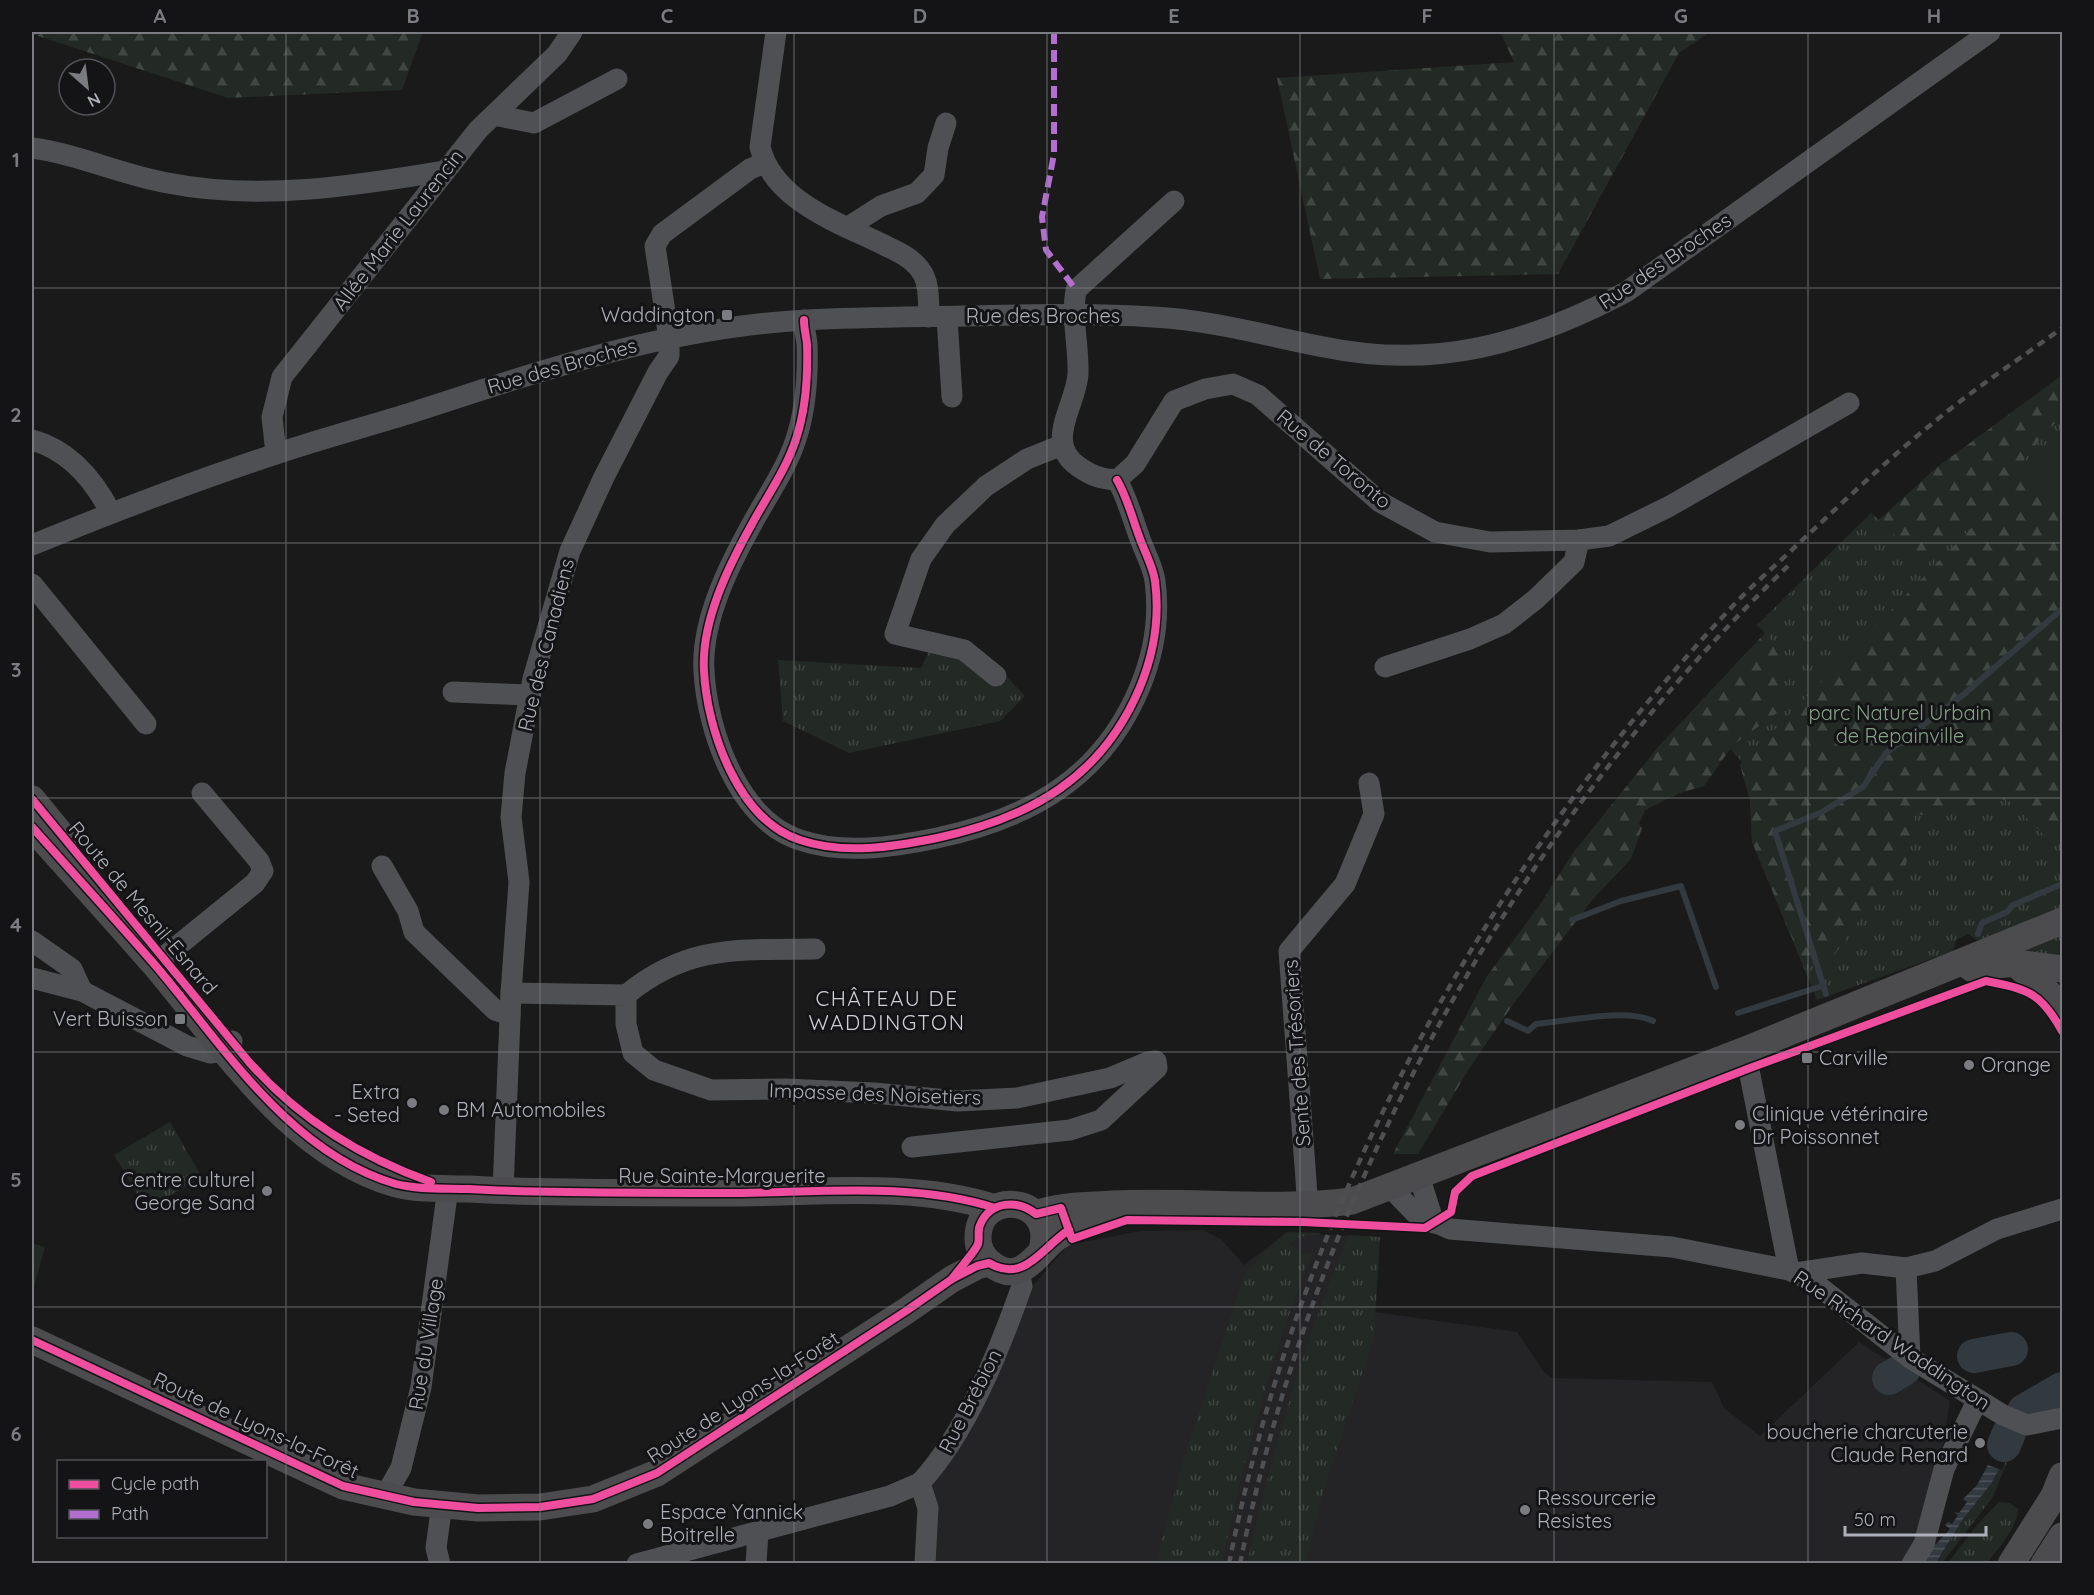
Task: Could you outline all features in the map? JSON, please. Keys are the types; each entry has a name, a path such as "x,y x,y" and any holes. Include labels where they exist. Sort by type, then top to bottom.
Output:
{"main road":[{"name":"Route de Mesnil-Esnard","path":"32,799 159,961 228,1042"},
{"name":"Route de Mesnil-Esnard","path":"32,827 159,961"},
{"path":"1036,1214 1080,1206 1130,1203 1304,1205 1352,1201 1745,1050 2062,921"},
{"path":"1941,972 2015,963 2062,969"},
{"path":"2015,963 2055,999 2062,1009"},
{"name":"Rue Sainte-Marguerite","path":"228,1042 265,1080 310,1120 381,1162 448,1188 503,1191 782,1193 901,1191 949,1196 986,1234"},
{"path":"1042,1250 1045,1231 1036,1214 1020,1205 1003,1205 986,1234 998,1268 1019,1270 1037,1259 1042,1250 1054,1239 1081,1223 1130,1203"},
{"name":"Route de Lyons-la-Forêt","path":"32,1340 343,1486 385,1496 442,1504 508,1509 567,1504 593,1498 657,1473 952,1279 977,1266 986,1234"},
{"path":"2010,1563 2054,1496 2062,1476"},
{"path":"2044,1563 2062,1536"}],"street":[{"name":"Allée Marie Laurencin","path":"276,453 272,417 282,377 444,171 494,115 557,54 572,32"},
{"path":"776,32 760,147 764,163 773,177 807,207 910,258 924,276 938,317 952,397"},
{"name":"Rue des Broches","path":"32,545 111,513 276,453 520,378 669,338 804,320 938,317 1157,317 1226,325 1328,348 1383,354 1433,355 1484,348 1533,335 1579,317 1626,292 1990,32"},
{"path":"494,115 534,123 617,79"},
{"path":"848,227 881,206 917,194 934,175 938,148 946,123"},
{"path":"32,148 69,155 167,183 224,190 348,186 444,171"},
{"path":"669,338 655,246 662,234 750,169 764,163"},
{"path":"804,320 803,330 807,340 806,391 796,440 728,575 704,644 704,673 710,718 729,772 755,809 774,825 799,840 858,849 907,844 947,836 1013,816 1043,800 1100,755 1119,728 1136,697 1154,645 1158,615 1155,578 1117,480 1092,476 1070,461 1062,445 1062,428 1078,377 1076,290 1174,201"},
{"name":"Rue des Canadiens","path":"503,1191 511,993 519,882 511,817 515,773 530,695 570,551 604,477 658,372 669,356 669,338"},
{"name":"Rue de Toronto","path":"1117,480 1136,464 1174,401 1205,389 1233,384 1258,395 1380,502 1435,532 1490,542 1579,540 1609,536 1670,506 1849,403"},
{"path":"32,440 50,447 70,460 90,480 111,513"},
{"path":"996,676 964,650 895,634 921,558 945,525 986,486 1027,459 1062,445"},
{"path":"1385,667 1470,639 1504,624 1536,599 1574,562 1579,540"},
{"path":"32,584 146,724"},
{"path":"453,692 530,695"},
{"name":"Sente des Trésoriers","path":"1304,1205 1307,1197 1306,1180 1289,951 1345,884 1374,814 1369,783"},
{"name":"Route de Mesnil-Esnard","path":"159,961 255,883 263,871 259,861 202,793"},
{"path":"382,866 408,911 414,932 495,1010 510,1015"},
{"path":"32,941 72,969 82,990"},
{"path":"511,993 626,995 648,977 679,961 730,950 815,949"},
{"path":"32,978 82,990 187,1046 210,1053 228,1042"},
{"name":"Impasse des Noisetiers","path":"626,995 626,1024 633,1053 654,1070 711,1090 786,1089 874,1093 958,1101 1017,1098 1110,1078 1148,1062 1156,1061 1157,1068 1154,1073 1136,1085 1101,1120 1070,1130 912,1147"},
{"path":"1745,1050 1793,1271 1862,1263 1906,1268 1935,1261 1997,1229 2062,1209"},
{"path":"1419,1176 1434,1222"},
{"name":"Rue Richard Waddington","path":"1390,1187 1416,1214 1450,1229 1672,1247 1793,1271 1812,1281 1910,1358 1977,1401 2027,1425 2062,1418"},
{"name":"Rue du Village","path":"385,1496 401,1468 421,1387 448,1188"},
{"path":"1906,1268 1910,1358"},
{"name":"Rue Brébion","path":"920,1483 944,1455 982,1382 1022,1286 1019,1270"},
{"path":"1912,1563 1924,1544 1944,1469 1977,1401"},
{"path":"637,1563 890,1496 920,1483 928,1508 925,1563"},
{"path":"440,1563 436,1548 442,1504"},
{"path":"756,1563 758,1532"}],"shaded area":[{"path":"1203,1230 1222,1240 1244,1265 1286,1233 1380,1237 1375,1312 1517,1332 1544,1372 1552,1378 1712,1382 1724,1408 1760,1436 1859,1342 1950,1401 1925,1552 1917,1563 925,1563 933,1469 1014,1308 1068,1245 1141,1231"},
{"path":"1988,1465 1999,1469 1991,1484 1963,1519 1936,1563 1920,1564 1932,1542 1936,1544 1950,1529 1945,1525 1948,1522 1952,1524 1958,1515 1954,1512 1959,1513 1967,1502 1963,1499 1977,1485"}],"green space":[{"path":"32,32 423,32 402,90 228,98 117,62 117,57 102,57 32,34"},
{"path":"1500,32 1710,32 1679,53 1558,274 1320,279 1277,78 1514,62"},
{"name":"parc Naturel Urbain de Repainville","path":"2062,375 2062,908 1979,941 1968,934 1956,940 1953,951 1817,1000 1752,842 1750,800 1740,765 1742,762 1694,709 1765,633 1757,625 1871,513 1879,520 1936,468"},
{"path":"2062,376 2062,418 2046,431 2028,455 1926,565 1879,520 1936,468"},
{"path":"2062,443 2062,521 2026,472"},
{"path":"2026,472 2062,521 2062,842 2046,837 2007,799 1915,816 1905,870 1874,899 1833,957 1803,964 1752,842 1750,800 1740,765"},
{"path":"1765,633 1786,658 1778,712 1733,745 1704,786 1680,793 1645,810 1639,824 1642,828 1631,859 1593,899 1514,1003 1469,1069 1418,1154 1393,1154 1487,976 1539,906 1573,853 1658,747"},
{"path":"929,651 967,661 994,683 1007,677 1025,696 1000,721 849,753 783,721 778,660 921,668"},
{"path":"2062,927 2062,960 1994,953"},
{"path":"170,1122 202,1177 146,1209 114,1155"},
{"path":"1286,1232 1320,1233 1300,1237 1290,1244 1302,1253 1312,1253 1284,1329 1260,1406 1222,1563 1156,1563 1182,1465 1245,1274"},
{"path":"1349,1235 1380,1237 1374,1337 1322,1495 1306,1563 1247,1563 1291,1397 1318,1315"},
{"path":"32,1243 45,1247 32,1295"},
{"path":"2017,1436 1993,1497 1942,1563 1936,1564 1963,1519 1991,1484 1999,1469 2002,1470"},
{"path":"1999,1502 2010,1503 2018,1509 2017,1517 2006,1538 1987,1563 1948,1563 1977,1525"}],"waterway":[{"path":"1826,994 1775,831 1820,813 1863,787 1886,753 1963,695 2062,609"},
{"path":"1978,934 1982,923 2007,912 2013,905 2062,884"},
{"path":"1572,920 1621,901 1681,886 1716,987"},
{"path":"1738,1013 1822,986"},
{"path":"1507,1021 1528,1031 1536,1024 1596,1016 1642,1017 1653,1021"},
{"path":"1974,1356 2011,1349"},
{"path":"1889,1378 1904,1369"},
{"path":"2024,1411 2062,1389"},
{"path":"2004,1445 2009,1433"}],"railway":[{"path":"1229,1564 1260,1432 1302,1302 1353,1175 1413,1052 1481,934 1557,820 1640,712 1745,593 1920,433 2062,328"},
{"path":"1240,1564 1274,1425 1318,1288 1374,1154 1439,1024 1514,899 1598,780 1689,669 1788,566"}],"marked path":[{"path":"1054,32 1054,154 1042,217 1046,250 1076,290"}],"cycle path":[{"path":"804,320 807,379 796,439 782,472 725,576 712,614 704,652 706,694 719,745 743,793 759,813 778,829 800,840 817,845 851,848 886,847 937,838 1003,819 1059,789 1084,769 1105,746 1124,719 1145,674 1155,635 1157,608 1154,575 1127,500 1117,480"},
{"path":"32,799 268,1082 332,1134 380,1161 431,1182"},
{"path":"32,827 155,965 261,1093 323,1148 358,1169 396,1184 423,1188 531,1192 892,1191 962,1199 995,1208"},
{"path":"952,1279 979,1242 979,1227 984,1217 990,1211 1005,1205 1021,1206 1036,1214 1061,1208 1072,1239 1127,1220 1303,1222 1425,1228 1451,1212 1455,1192 1472,1176 1750,1068 1986,981 2023,990 2032,995 2047,1008 2062,1031"},
{"path":"32,1340 343,1486 414,1502 478,1508 540,1507 593,1499 657,1473 952,1279 977,1266 989,1263 1013,1269 1023,1266 1069,1230"}],"place":[{"name":"Waddington","path":"727,315"},
{"name":"Vert Buisson","path":"180,1019"},
{"name":"Carville","path":"1807,1058"},
{"name":"Orange","path":"1969,1065"},
{"name":"Extra - Seted","path":"412,1103"},
{"name":"BM Automobiles","path":"444,1110"},
{"name":"Clinique vétérinaire Dr Poissonnet","path":"1740,1125"},
{"name":"Centre culturel George Sand","path":"267,1191"},
{"name":"boucherie charcuterie Claude Renard","path":"1980,1443"},
{"name":"Ressourcerie Resistes","path":"1525,1510"},
{"name":"Espace Yannick Boitrelle","path":"648,1524"}],"district":[{"name":"CHÂTEAU DE WADDINGTON","path":"887,1011"}]}
